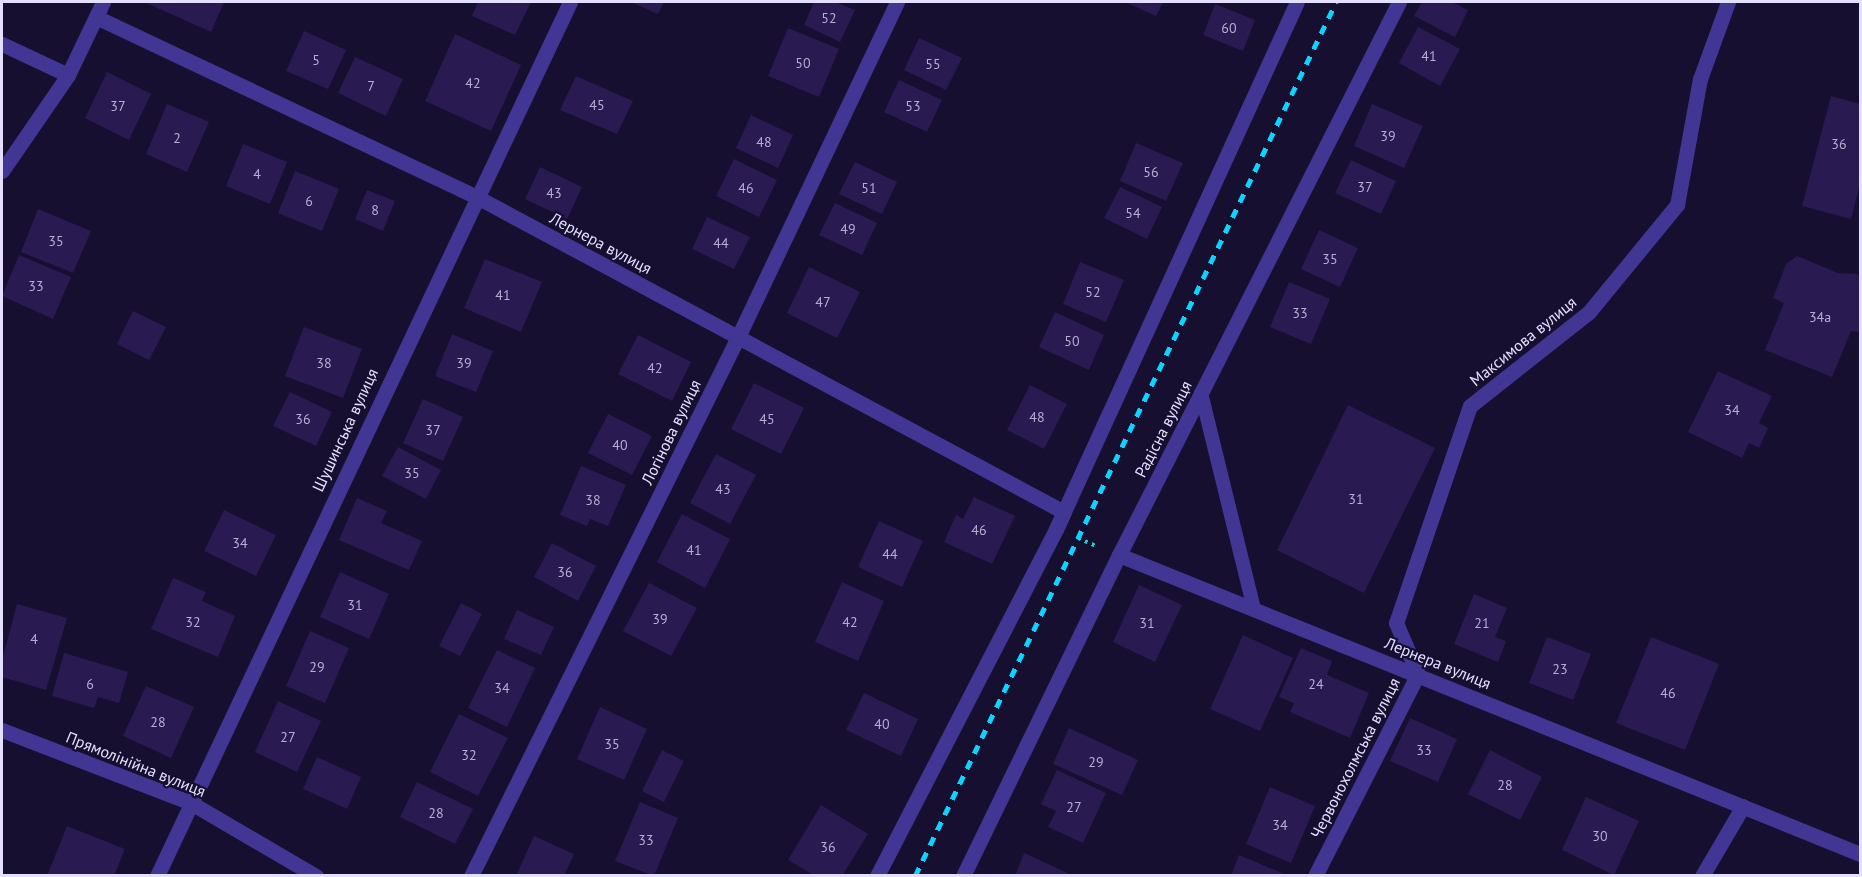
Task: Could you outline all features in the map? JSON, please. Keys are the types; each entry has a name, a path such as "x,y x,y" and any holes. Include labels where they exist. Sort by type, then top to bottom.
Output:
{"street":[{"path":"2,171 68,75 104,2"},
{"name":"Шушинська вулиця","path":"157,876 475,196 570,2"},
{"name":"Логінова вулиця","path":"471,876 738,337 897,2"},
{"path":"877,876 1056,529 1297,2"},
{"name":"Радісна вулиця","path":"963,876 1119,555 1400,2"},
{"name":"Максимова вулиця","path":"1396,623 1470,406 1589,312 1677,205 1700,79 1728,2"},
{"name":"Лернера вулиця","path":"96,17 475,196 1064,512"},
{"path":"2,44 68,75"},
{"name":"Лернера вулиця","path":"1119,555 1743,806"},
{"name":"Червонохолмська вулиця","path":"1315,876 1418,674 1396,623"},
{"name":"Прямолінійна вулиця","path":"2,730 190,803 316,876"},
{"path":"1702,876 1743,806 1860,854"}],"lane":[{"path":"1201,393 1254,609"}],"path":[{"path":"1056,529 1119,555"}],"building":[{"path":"144,2 224,2 211,32"},
{"path":"478,2 531,2 515,35 472,16"},
{"path":"631,2 664,2 658,14"},
{"path":"814,2 835,2 855,10 840,42 804,25"},
{"path":"1125,2 1163,2 1156,16"},
{"path":"1422,2 1452,2 1468,10 1455,37 1414,16"},
{"path":"1215,4 1255,20 1243,51 1203,35"},
{"path":"1418,27 1460,49 1440,86 1399,63"},
{"path":"788,28 839,49 819,97 768,76"},
{"path":"304,31 346,50 328,89 286,71"},
{"path":"455,34 521,65 491,131 425,101"},
{"path":"919,38 962,58 946,90 904,70"},
{"path":"355,57 403,79 386,116 338,93"},
{"path":"107,72 151,94 129,140 85,118"},
{"path":"576,76 633,101 617,134 560,110"},
{"path":"899,80 942,100 927,132 884,112"},
{"path":"1831,96 1860,104 1860,184 1851,219 1802,206"},
{"path":"167,104 209,122 187,172 146,154"},
{"path":"1372,104 1423,126 1404,168 1354,146"},
{"path":"751,115 793,135 778,168 736,148"},
{"path":"1136,143 1183,163 1166,201 1120,181"},
{"path":"243,144 287,162 270,204 226,186"},
{"path":"734,159 777,180 759,217 716,196"},
{"path":"1351,160 1396,181 1381,214 1335,193"},
{"path":"855,162 897,182 882,214 839,194"},
{"path":"540,167 582,187 567,219 525,199"},
{"path":"295,171 339,189 322,231 278,213"},
{"path":"1120,187 1162,207 1147,239 1104,218"},
{"path":"367,190 395,201 383,231 355,219"},
{"path":"835,203 877,223 862,255 819,235"},
{"path":"38,209 91,231 73,273 21,252"},
{"path":"707,217 750,237 734,269 692,249"},
{"path":"1319,230 1358,248 1340,287 1301,269"},
{"path":"19,255 71,277 53,319 2,296"},
{"path":"1797,256 1838,273 1857,274 1860,278 1860,332 1851,331 1832,377 1765,350 1784,303 1773,298 1786,264"},
{"path":"485,259 542,282 521,332 464,308"},
{"path":"1080,262 1124,280 1106,322 1063,304"},
{"path":"809,267 860,292 837,338 787,313"},
{"path":"1289,282 1330,299 1311,344 1270,327"},
{"path":"133,311 166,327 149,360 117,344"},
{"path":"1055,312 1104,335 1089,370 1039,347"},
{"path":"304,327 362,349 343,398 285,376"},
{"path":"452,334 493,351 476,392 435,376"},
{"path":"638,335 691,362 672,401 618,374"},
{"path":"1718,371 1772,396 1759,423 1768,428 1759,448 1749,443 1742,458 1688,432"},
{"path":"754,383 804,408 781,454 731,429"},
{"path":"1030,385 1067,404 1044,449 1007,430"},
{"path":"290,392 332,412 316,446 273,426"},
{"path":"423,399 463,417 443,461 403,443"},
{"path":"1348,405 1435,448 1364,593 1277,550"},
{"path":"608,414 652,436 632,475 588,453"},
{"path":"398,447 441,470 426,499 382,476"},
{"path":"716,454 756,475 730,524 690,503"},
{"path":"581,466 626,485 608,526 590,519 587,526 560,515"},
{"path":"974,497 1015,516 992,564 944,542 956,515 963,519"},
{"path":"357,498 387,511 381,523 422,541 409,570 339,540"},
{"path":"224,510 276,535 256,576 204,551"},
{"path":"682,514 730,539 705,588 657,562"},
{"path":"879,521 923,541 902,587 858,567"},
{"path":"552,543 596,566 578,601 534,577"},
{"path":"340,572 389,594 369,639 320,617"},
{"path":"173,578 206,592 202,601 235,616 218,657 151,629"},
{"path":"842,582 884,601 858,661 815,642"},
{"path":"649,583 697,608 671,656 623,631"},
{"path":"1139,585 1182,605 1155,662 1113,642"},
{"path":"1474,594 1507,608 1495,637 1506,641 1498,662 1454,644"},
{"path":"461,603 482,614 460,656 439,646"},
{"path":"17,604 67,618 46,690 2,677 2,660"},
{"path":"517,610 554,627 541,655 504,639"},
{"path":"310,631 349,648 325,703 286,686"},
{"path":"1243,635 1293,658 1260,731 1210,709"},
{"path":"1547,637 1591,654 1573,700 1529,683"},
{"path":"1651,637 1719,664 1685,750 1616,723"},
{"path":"1301,648 1332,661 1327,675 1369,693 1350,738 1290,712 1294,703 1279,697"},
{"path":"497,650 535,668 507,727 468,708"},
{"path":"64,653 128,672 119,703 98,697 94,708 52,696"},
{"path":"146,686 194,707 171,758 123,736"},
{"path":"864,693 918,719 901,756 846,730"},
{"path":"278,701 321,721 297,772 255,752"},
{"path":"600,707 647,729 624,780 577,759"},
{"path":"459,714 508,738 478,796 430,772"},
{"path":"1410,718 1457,739 1438,782 1390,761"},
{"path":"1069,728 1138,760 1122,795 1053,764"},
{"path":"662,750 684,761 664,802 642,791"},
{"path":"1490,750 1542,777 1520,820 1468,794"},
{"path":"317,757 361,777 347,809 303,789"},
{"path":"1057,770 1106,793 1083,843 1048,827 1056,811 1041,804"},
{"path":"417,782 473,809 455,844 400,817"},
{"path":"1270,787 1315,806 1291,863 1246,844"},
{"path":"1586,797 1639,821 1614,875 1562,850"},
{"path":"640,802 678,818 654,876 615,861"},
{"path":"821,805 868,834 842,876 815,876 788,860"},
{"path":"67,826 125,849 114,876 47,876"},
{"path":"534,836 574,854 564,876 516,876"},
{"path":"1024,853 1074,876 1015,876"},
{"path":"1239,855 1284,874 1283,876 1231,876"}],"railway":[{"path":"915,876 1336,2"}]}
